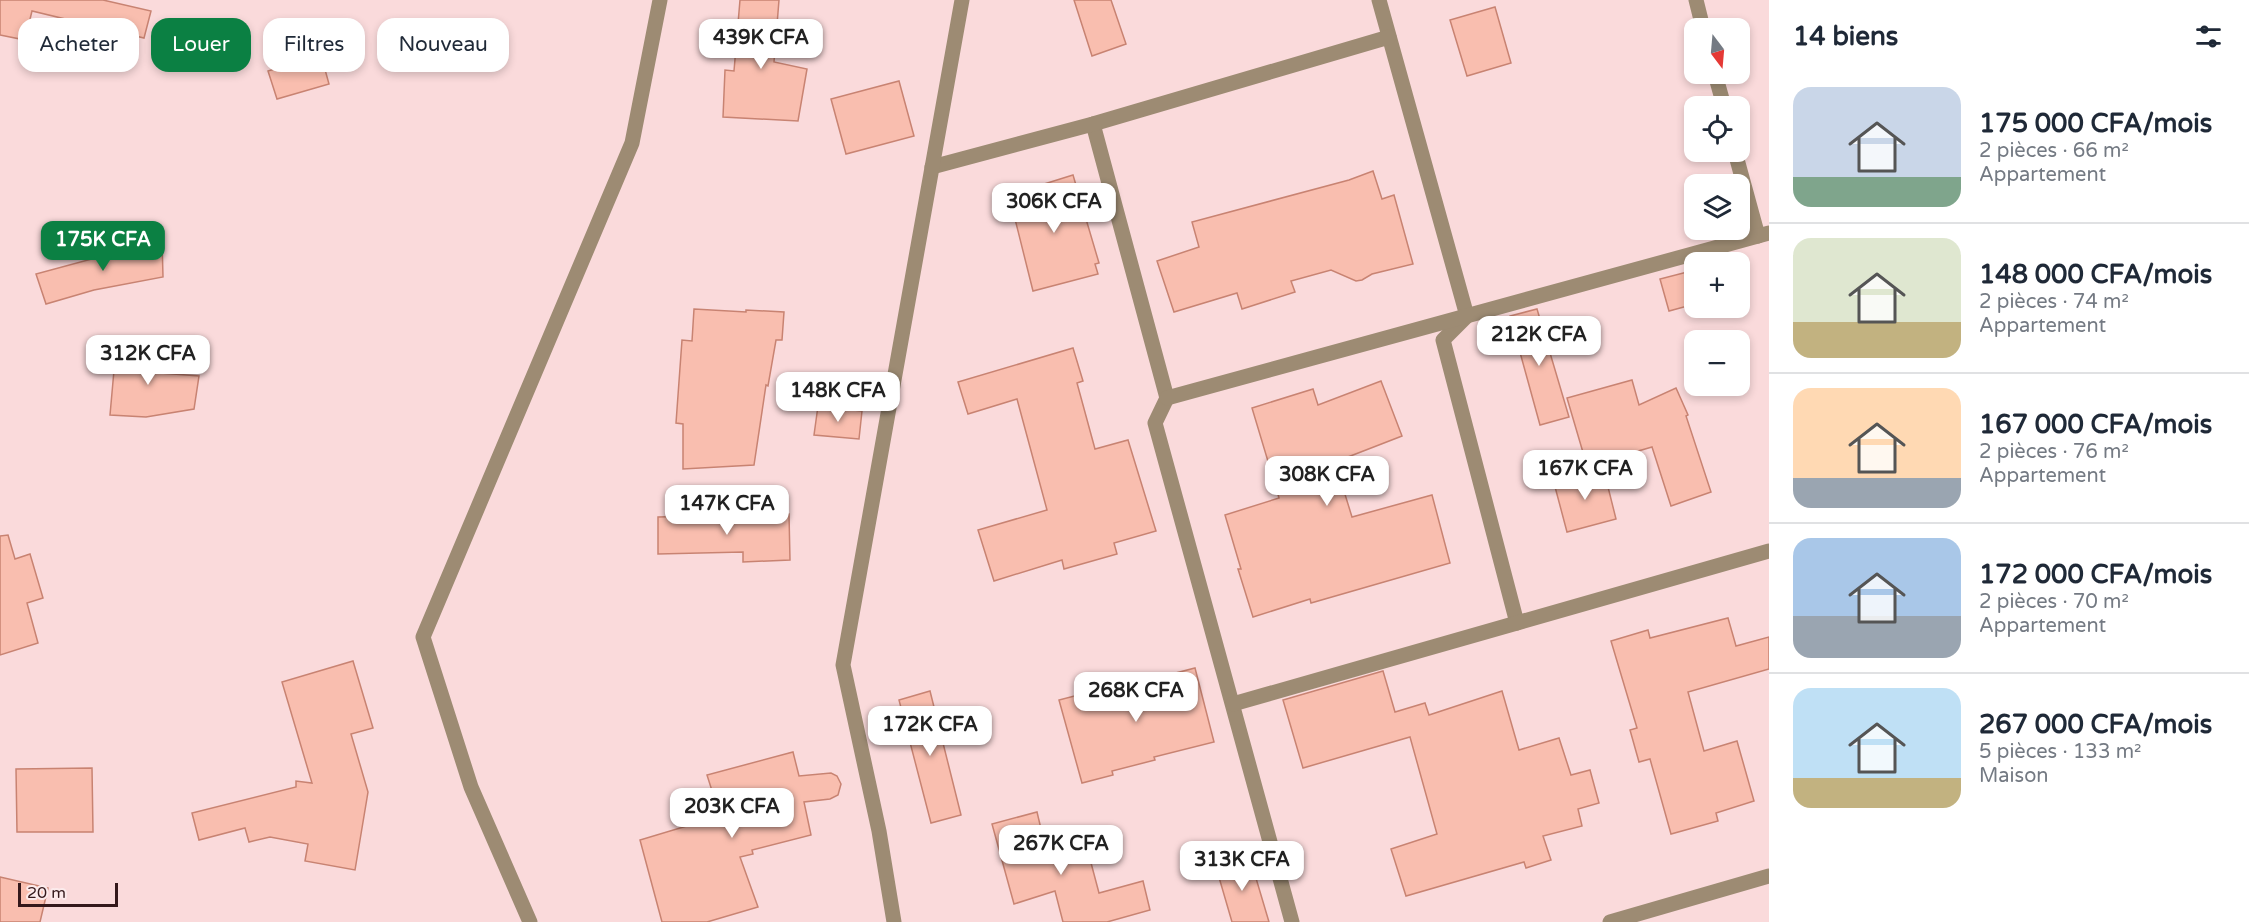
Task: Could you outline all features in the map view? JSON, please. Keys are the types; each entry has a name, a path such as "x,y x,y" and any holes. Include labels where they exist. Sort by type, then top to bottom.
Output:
{"street":[{"path":"530,922 471,786 423,637 632,143 660,0"},
{"path":"894,922 879,831 843,665 962,0"},
{"path":"1378,0 1467,316"},
{"path":"1696,0 1700,18"},
{"path":"932,167 1093,124 1389,37"},
{"path":"1093,124 1167,398 1155,423 1292,922"},
{"path":"1167,398 1763,235 1739,162"},
{"path":"1467,316 1443,340 1517,622"},
{"path":"1233,704 1769,551"},
{"path":"1610,922 1769,876"}],"building":[{"path":"0,0 103,0 151,11 144,38 139,37 139,18 61,18 32,11 30,18 18,18 18,39 0,35"},
{"path":"740,0 779,0 774,62 807,69 798,121 723,117 725,70 734,71"},
{"path":"1074,0 1111,0 1126,44 1092,56"},
{"path":"1495,7 1511,63 1467,76 1450,20"},
{"path":"268,72 326,72 329,84 277,99"},
{"path":"899,81 914,136 846,154 831,99"},
{"path":"1373,171 1382,199 1394,195 1413,264 1372,274 1356,281 1331,270 1291,281 1295,292 1242,309 1237,293 1174,312 1157,261 1199,247 1192,222 1349,180"},
{"path":"1073,175 1099,263 1095,264 1098,274 1033,291 1009,195"},
{"path":"162,240 163,277 94,290 46,304 36,274"},
{"path":"1684,273 1684,307 1669,311 1660,279"},
{"path":"694,309 784,312 782,340 776,340 768,386 766,385 754,465 683,469 683,424 676,423 682,340 692,341"},
{"path":"1537,309 1569,417 1540,425 1510,316"},
{"path":"149,340 148,372 199,376 194,409 146,417 110,415 116,348"},
{"path":"1073,348 1083,381 1077,383 1095,449 1128,440 1156,531 1114,543 1117,554 1064,569 1062,560 994,581 978,530 1047,510 1017,399 968,414 958,382"},
{"path":"1632,380 1639,405 1676,388 1688,415 1686,416 1711,492 1671,506 1652,447 1587,466 1567,398"},
{"path":"1381,381 1402,436 1335,462 1352,517 1432,495 1450,563 1311,603 1310,599 1253,617 1225,515 1279,498 1252,408 1313,389 1318,405"},
{"path":"818,406 862,411 859,439 814,435"},
{"path":"1604,471 1616,519 1567,532 1554,483"},
{"path":"789,514 790,560 743,562 743,552 658,554 658,517"},
{"path":"8,535 15,559 30,554 43,598 27,603 38,643 0,655 0,536"},
{"path":"1728,618 1736,646 1769,637 1769,669 1688,692 1704,751 1737,741 1754,801 1716,813 1718,821 1671,834 1650,759 1639,762 1630,730 1637,728 1611,641 1648,630 1650,638"},
{"path":"353,661 373,728 351,734 368,792 355,870 305,861 308,844 270,837 249,842 245,828 199,840 192,813 296,787 296,781 312,783 282,682"},
{"path":"1195,668 1214,742 1154,757 1155,760 1112,771 1113,775 1082,783 1059,700 1113,686 1114,689"},
{"path":"1383,671 1395,712 1425,703 1429,715 1502,691 1519,750 1559,738 1571,775 1590,770 1599,803 1578,809 1582,826 1543,836 1551,860 1526,868 1524,862 1406,896 1391,849 1437,834 1410,737 1303,768 1283,700"},
{"path":"930,691 961,815 931,823 899,700"},
{"path":"793,752 799,776 831,773 837,776 841,784 838,795 830,799 804,802 811,835 752,850 753,854 740,857 758,907 707,922 662,922 640,840 720,816 707,775"},
{"path":"92,768 93,832 17,832 16,769"},
{"path":"1037,812 1047,854 1086,844 1099,893 1143,881 1150,910 1107,922 1063,922 1055,891 1014,904 992,824"},
{"path":"1250,858 1269,922 1232,922 1216,867"},
{"path":"0,877 48,888 40,922 0,922"}]}
